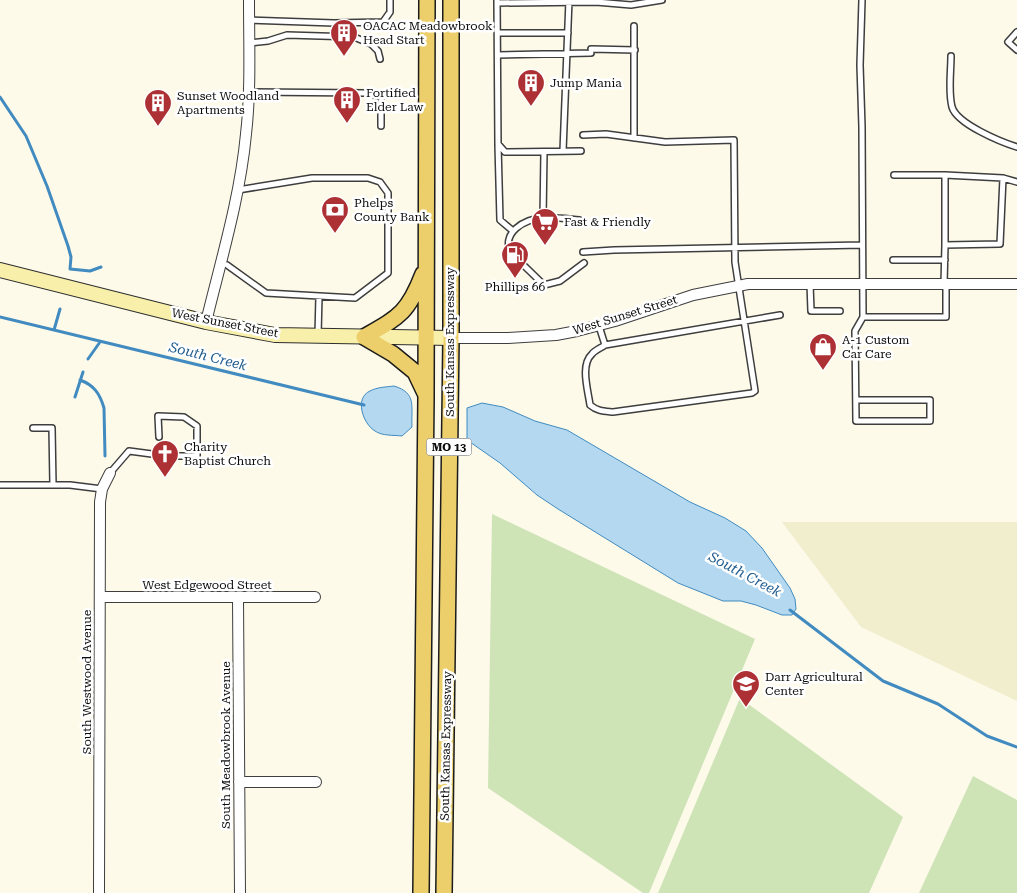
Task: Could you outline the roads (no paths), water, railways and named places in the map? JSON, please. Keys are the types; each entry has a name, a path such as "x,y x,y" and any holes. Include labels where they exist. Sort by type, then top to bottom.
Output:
{"main road":[{"name":"South Kansas Expressway","path":"421,893 427,338 427,0"},
{"name":"South Kansas Expressway","path":"444,893 451,338 451,0"},
{"path":"364,337 394,320 402,313 414,296 427,264"},
{"name":"West Sunset Street","path":"0,270 206,322 275,335 451,338"},
{"path":"364,337 393,354 415,372 426,397"}],"street":[{"path":"206,322 238,190 246,134 249,92 249,0"},
{"name":"West Sunset Street","path":"451,338 556,335 599,326 693,295 737,285 810,283 1017,284"},
{"name":"South Westwood Avenue","path":"99,893 100,502 102,489 110,473"},
{"name":"West Edgewood Street","path":"100,597 315,597"},
{"name":"South Meadowbrook Avenue","path":"238,598 240,893"},
{"path":"239,782 316,782"}],"lane":[{"path":"249,20 334,23 383,22 390,12 390,0"},
{"path":"512,232 500,220 497,1 569,1 631,5 662,0"},
{"path":"856,400 930,400 930,421 856,421 856,400 856,331 863,317 860,65 862,0"},
{"path":"563,151 569,1"},
{"path":"634,26 634,138"},
{"path":"1017,32 1008,42 1017,50"},
{"path":"498,33 568,33"},
{"path":"249,43 287,35 354,37 371,44 378,51 380,59"},
{"path":"498,55 567,54 591,51 634,50"},
{"path":"951,56 950,98 952,109 956,116 980,131 1017,147"},
{"path":"249,92 366,93 381,96 381,126"},
{"path":"583,135 606,134 665,142 734,140 734,248 737,285 744,322 755,391 752,393 613,412 603,411 590,405 585,366 587,359 593,352 605,345 744,322 780,316"},
{"path":"498,144 505,152 581,151"},
{"path":"543,218 544,152"},
{"path":"894,175 1003,178 1017,182"},
{"path":"863,317 946,317 945,175"},
{"path":"227,265 266,293 355,298 388,273 388,192 380,182 368,178 312,178 238,190"},
{"path":"945,245 1000,244 1003,178"},
{"path":"579,220 543,218 532,220 512,232 508,239 508,248 544,285 560,281 584,263"},
{"path":"582,252 862,245"},
{"path":"893,260 945,260"},
{"path":"810,283 811,311 840,311"},
{"path":"318,336 319,296"},
{"path":"599,326 605,345"},
{"path":"110,473 129,451 167,456 196,456 197,426 184,418 158,416 159,437"},
{"path":"34,428 52,428 52,485"},
{"path":"0,485 70,485 102,489"}],"water":[{"path":"394,386 406,392 410,397 412,407 412,427 402,436 384,435 371,428 364,417 361,405 365,394 370,391"},
{"path":"482,403 503,407 535,421 567,430 690,502 725,518 746,531 762,548 790,588 795,599 796,609 792,615 782,615 741,601 723,601 678,583 537,495 500,463 467,440 467,408"}],"waterway":[{"path":"0,97 26,136 47,186 68,246 71,257 70,269 90,271 101,267"},
{"path":"54,330 60,309"},
{"name":"South Creek","path":"0,317 364,405"},
{"path":"88,359 100,342"},
{"path":"75,397 83,372"},
{"path":"80,380 93,387 104,408 105,456"},
{"name":"South Creek","path":"790,610 883,681 938,704 987,736 1017,747"}],"place":[{"name":"OACAC Meadowbrook Head Start","path":"344,57"},
{"name":"Jump Mania","path":"531,107"},
{"name":"Fortified Elder Law","path":"347,124"},
{"name":"Sunset Woodland Apartments","path":"158,127"},
{"name":"Phelps County Bank","path":"335,234"},
{"name":"Fast & Friendly","path":"545,246"},
{"name":"Phillips 66","path":"515,279"},
{"name":"A-1 Custom Car Care","path":"823,371"},
{"name":"Charity Baptist Church","path":"165,478"},
{"name":"Darr Agricultural Center","path":"746,708"}]}
